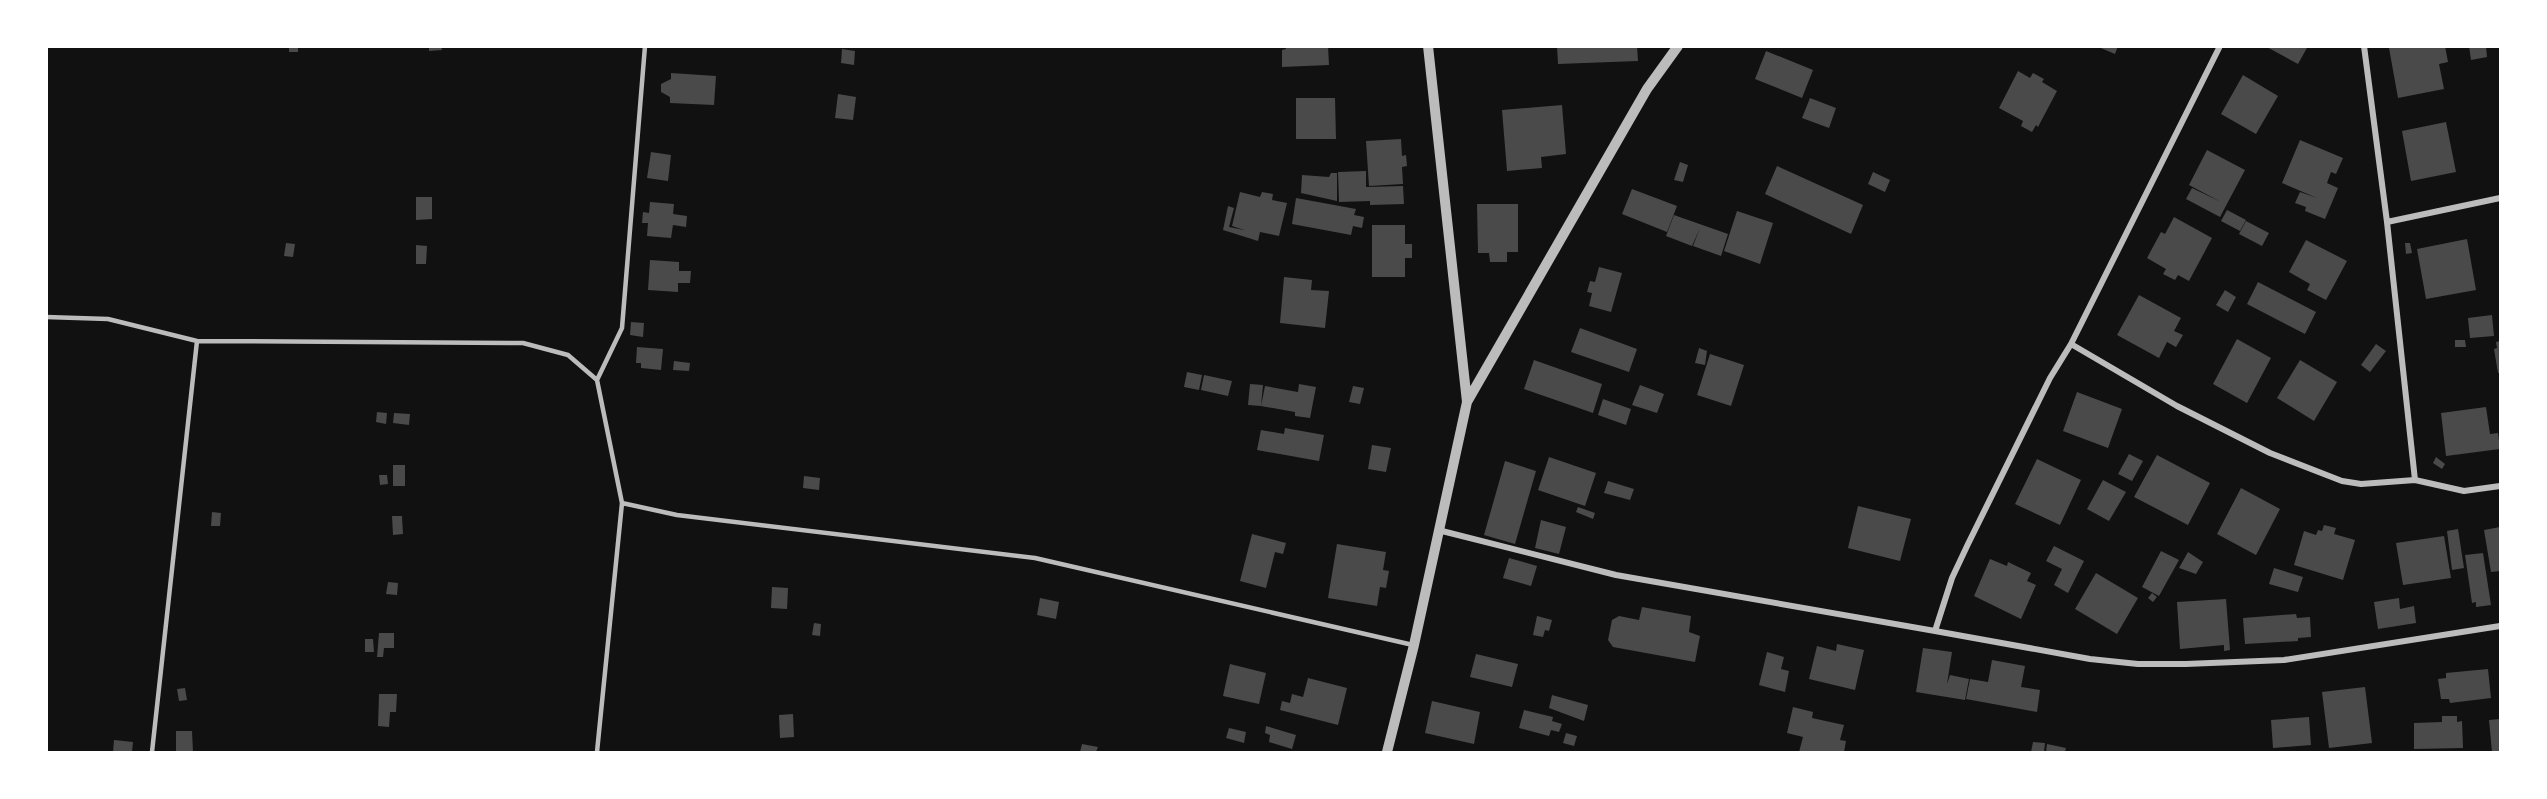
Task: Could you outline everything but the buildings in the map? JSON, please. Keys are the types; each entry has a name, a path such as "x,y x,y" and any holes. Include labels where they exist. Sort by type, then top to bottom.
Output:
{"street":[{"path":"1428,46 1467,402"},
{"path":"1387,753 1414,645 1467,402 1647,89 1678,46"},
{"path":"1935,631 1952,578 1968,544 2220,46"},
{"path":"2364,46 2387,222 2415,480"},
{"path":"2387,222 2500,198"},
{"path":"2071,344 2177,406 2297,465 2342,481 2361,484 2415,480 2464,491 2500,486"},
{"path":"1438,530 1616,575 2090,659 2138,664 2284,660 2500,626"}],"lane":[{"path":"597,753 622,503 597,380 622,328 645,46"},
{"path":"46,316 108,319 197,341 523,343 568,355 597,380"},
{"path":"152,753 197,341"},
{"path":"622,503 677,515 1035,558 1414,645"}]}
